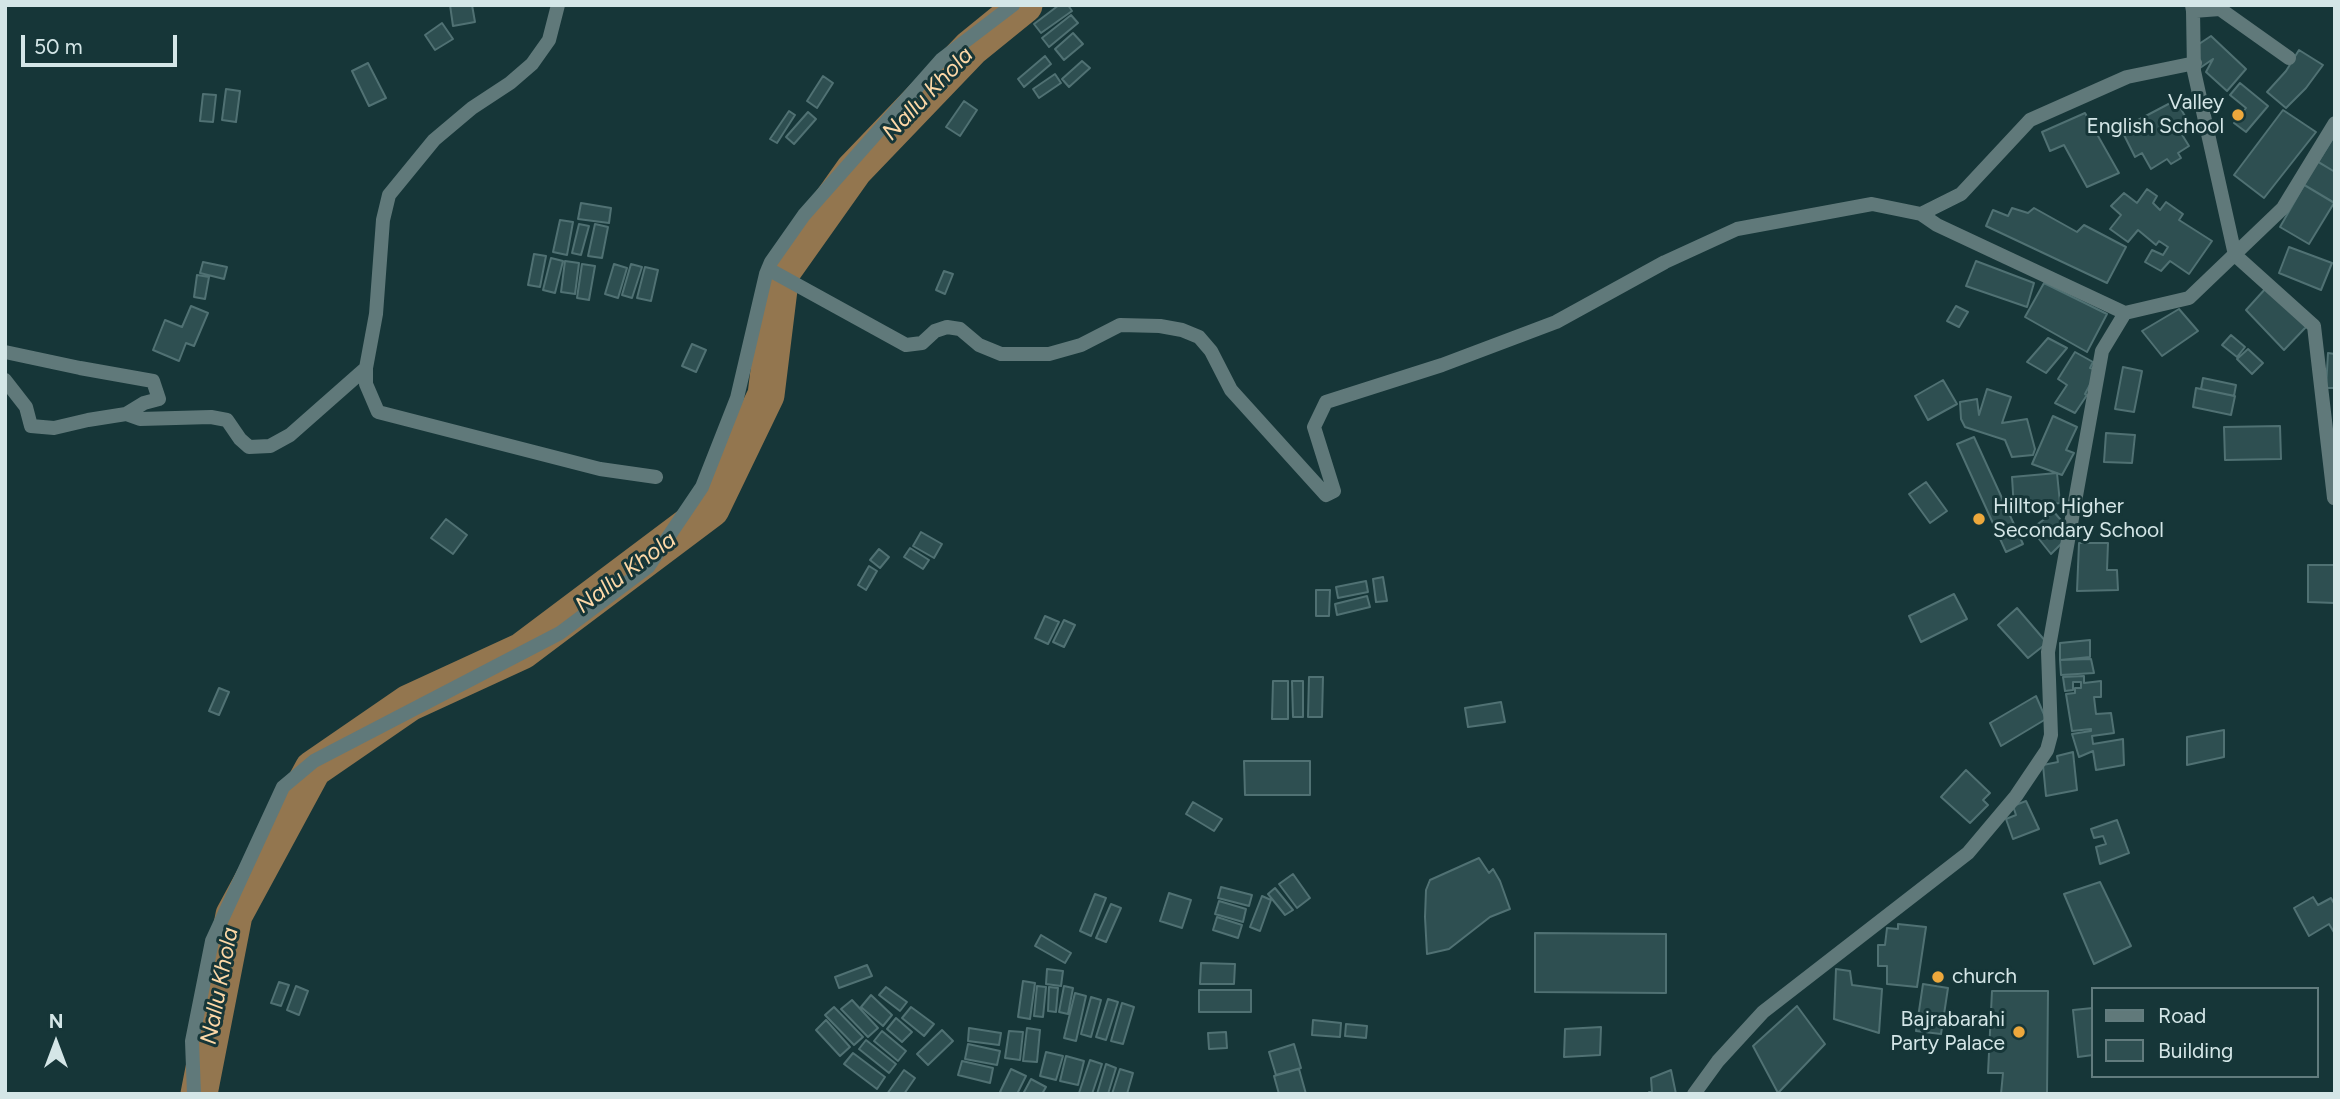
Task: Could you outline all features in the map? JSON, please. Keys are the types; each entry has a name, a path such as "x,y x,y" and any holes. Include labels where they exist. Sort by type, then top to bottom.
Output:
{"street":[{"path":"558,5 549,40 532,64 434,140 389,195 383,220 376,314 366,368 366,384 378,412 600,469 656,477"},
{"path":"194,1094 192,1041 212,941 283,788 314,761 560,633 648,567 702,487 737,398 768,268 804,215 943,59 1013,5"},
{"path":"2289,58 2220,9 2192,8 2194,71 2235,255 2314,326 2334,498"},
{"path":"1921,214 1961,194 2030,120 2127,77 2195,63"},
{"path":"768,268 906,345 922,343 935,331 947,327 960,328 979,345 1001,354 1049,354 1081,345 1120,325 1160,326 1182,330 1199,337 1231,390 1326,495 1334,491 1314,427 1326,402 1442,365 1556,322 1665,262 1737,229 1872,204 1921,214 1937,225 2125,313 2189,298 2283,208 2335,122"},
{"path":"1694,1094 1718,1061 1763,1012 1968,853 2016,796 2047,750 2051,735 2048,652 2102,351 2125,313"},
{"path":"5,352 153,380 159,399 144,403 126,414 54,428 31,426 26,407 5,380"},
{"path":"126,414 140,419 211,417 227,420 249,447 270,446 290,435 366,368"}],"building":[{"path":"450,5 472,5 475,22 453,26"},
{"path":"1059,5 1068,5 1072,11 1041,33 1034,24"},
{"path":"1071,15 1078,23 1049,47 1042,38"},
{"path":"442,23 453,39 435,50 425,35"},
{"path":"1073,33 1083,44 1064,60 1055,49"},
{"path":"2211,36 2246,69 2227,91 2206,72 2213,59 2200,68 2196,46"},
{"path":"2299,50 2323,65 2306,88 2286,108 2267,92 2286,71"},
{"path":"1045,56 1051,64 1024,87 1018,79"},
{"path":"1082,61 1090,68 1069,87 1062,79"},
{"path":"368,63 386,98 369,106 352,71"},
{"path":"1055,74 1061,83 1039,98 1033,89"},
{"path":"823,76 833,83 817,108 807,101"},
{"path":"2240,83 2268,106 2246,132 2234,123 2246,108 2230,95"},
{"path":"226,89 240,91 236,122 222,120"},
{"path":"203,94 216,95 213,122 200,121"},
{"path":"2176,100 2191,127 2181,133 2189,146 2178,153 2181,158 2171,164 2167,159 2151,169 2142,153 2135,157 2121,129"},
{"path":"964,101 977,110 960,136 946,127"},
{"path":"2283,110 2316,132 2264,198 2234,175"},
{"path":"789,111 795,115 777,143 770,139"},
{"path":"808,112 816,119 794,144 786,137"},
{"path":"2085,113 2119,173 2087,187 2064,145 2050,151 2042,132"},
{"path":"2335,135 2335,172 2318,162"},
{"path":"2317,161 2335,172 2335,203 2303,184"},
{"path":"2304,185 2334,203 2309,244 2280,227"},
{"path":"2147,189 2157,196 2153,203 2160,210 2166,202 2183,214 2179,220 2212,241 2189,274 2170,261 2161,271 2145,262 2152,250 2163,255 2168,247 2159,241 2156,245 2138,230 2128,242 2110,229 2121,215 2111,206 2124,193 2137,203"},
{"path":"581,203 611,208 609,223 578,219"},
{"path":"2012,208 2028,213 2034,208 2077,232 2084,225 2126,247 2107,283 1986,226 1993,210 2008,216"},
{"path":"560,220 573,222 567,255 553,252"},
{"path":"579,224 589,226 581,255 572,253"},
{"path":"595,224 608,227 602,258 588,256"},
{"path":"2289,247 2332,263 2321,290 2279,273"},
{"path":"534,254 546,256 540,287 528,285"},
{"path":"551,258 563,261 555,293 543,290"},
{"path":"565,261 579,263 575,294 561,292"},
{"path":"1976,261 2034,283 2027,307 1966,286"},
{"path":"203,262 227,267 224,279 200,273"},
{"path":"582,264 595,266 589,300 577,298"},
{"path":"614,264 627,268 618,298 605,294"},
{"path":"631,264 642,267 632,298 622,295"},
{"path":"645,267 658,270 651,301 637,298"},
{"path":"944,271 953,274 945,294 936,290"},
{"path":"197,275 209,277 205,299 194,297"},
{"path":"2044,283 2107,314 2087,352 2025,317"},
{"path":"2266,288 2306,327 2284,350 2246,310"},
{"path":"191,306 208,313 194,346 186,343 179,361 153,350 165,320 182,327"},
{"path":"1956,306 1968,312 1959,327 1947,321"},
{"path":"2179,309 2198,331 2162,356 2142,331"},
{"path":"2231,335 2245,347 2237,357 2222,345"},
{"path":"2048,338 2067,348 2046,373 2027,362"},
{"path":"692,344 706,350 696,372 682,366"},
{"path":"2248,349 2263,363 2252,374 2237,359"},
{"path":"2075,352 2093,362 2090,368 2094,369 2095,375 2085,394 2087,395 2075,413 2055,403 2067,385 2058,379"},
{"path":"2328,353 2335,354 2335,388 2326,388"},
{"path":"2123,367 2142,371 2134,412 2115,409"},
{"path":"2203,378 2236,385 2234,396 2201,389"},
{"path":"1943,380 1957,404 1928,420 1915,396"},
{"path":"2196,388 2235,396 2231,415 2193,407"},
{"path":"1987,389 2011,397 2002,423 2027,419 2035,449 2033,455 2012,457 2005,440 1965,427 1961,419 1960,402 1977,399 1979,415"},
{"path":"2053,416 2077,427 2066,450 2074,453 2062,475 2032,464"},
{"path":"2280,426 2281,459 2225,460 2224,427"},
{"path":"2106,433 2135,435 2132,463 2104,462"},
{"path":"1974,437 2023,544 2006,552 1957,444"},
{"path":"2057,473 2060,503 2014,509 2012,477"},
{"path":"1926,482 1947,511 1930,523 1909,494"},
{"path":"2054,512 2066,526 2058,534 2064,541 2051,554 2031,529"},
{"path":"446,519 467,535 453,554 431,538"},
{"path":"921,532 942,544 934,558 913,546"},
{"path":"2079,543 2108,543 2107,570 2117,570 2118,590 2077,591"},
{"path":"910,548 929,560 923,569 904,557"},
{"path":"879,549 889,557 880,568 870,560"},
{"path":"2308,565 2335,565 2335,603 2308,602"},
{"path":"869,566 877,571 866,590 858,585"},
{"path":"1383,577 1387,601 1376,602 1373,579"},
{"path":"1366,581 1368,592 1338,598 1336,587"},
{"path":"1316,590 1330,590 1329,616 1316,616"},
{"path":"1954,594 1967,619 1921,642 1909,616"},
{"path":"1367,596 1370,607 1337,615 1335,604"},
{"path":"2017,608 2047,643 2028,658 1998,625"},
{"path":"1045,616 1059,622 1048,644 1035,638"},
{"path":"1064,620 1075,625 1064,647 1053,642"},
{"path":"2090,640 2090,657 2060,660 2060,643"},
{"path":"2091,659 2094,673 2061,675 2060,660"},
{"path":"2084,676 2084,683 2101,681 2101,697 2094,697 2096,714 2111,713 2114,733 2092,736 2093,744 2123,739 2124,765 2096,770 2093,751 2079,757 2072,734 2091,729 2072,731 2066,694 2075,693 2075,688 2081,688 2081,682 2073,682 2073,690 2065,691 2063,677"},
{"path":"1309,677 1323,677 1322,717 1308,717"},
{"path":"1273,681 1288,681 1288,719 1272,719"},
{"path":"1292,681 1303,681 1303,717 1293,717"},
{"path":"219,688 229,692 219,715 209,711"},
{"path":"2036,696 2046,719 2001,746 1990,723"},
{"path":"1501,702 1505,722 1468,727 1465,708"},
{"path":"2224,730 2224,757 2187,765 2187,737"},
{"path":"2073,752 2077,790 2046,796 2043,765 2058,762 2057,756"},
{"path":"1244,761 1310,761 1310,795 1245,795"},
{"path":"1966,770 1990,793 1983,800 1988,805 1970,823 1941,797"},
{"path":"2026,801 2039,829 2013,839 2006,819 2016,815 2013,806"},
{"path":"1193,802 1222,819 1214,831 1186,814"},
{"path":"2117,820 2129,853 2100,864 2096,847 2106,844 2103,836 2094,838 2091,829"},
{"path":"1479,858 1489,873 1493,869 1510,909 1490,917 1449,949 1427,954 1426,890 1430,880"},
{"path":"1293,874 1310,898 1297,908 1279,884"},
{"path":"2100,882 2131,946 2094,964 2064,894"},
{"path":"1221,887 1252,895 1249,906 1218,898"},
{"path":"1275,888 1293,910 1285,915 1268,894"},
{"path":"1169,893 1191,900 1182,928 1160,921"},
{"path":"1095,894 1106,898 1091,936 1080,931"},
{"path":"1262,896 1271,900 1260,931 1250,927"},
{"path":"2313,897 2318,905 2331,898 2335,905 2335,934 2329,924 2309,936 2294,908"},
{"path":"1219,901 1246,909 1243,922 1215,914"},
{"path":"1111,904 1121,908 1106,942 1096,938"},
{"path":"1217,917 1242,925 1238,938 1213,930"},
{"path":"1898,924 1926,927 1917,987 1887,984 1887,966 1878,966 1878,945 1885,945 1887,928 1898,929"},
{"path":"1535,933 1666,934 1666,993 1535,992"},
{"path":"1041,935 1071,953 1065,963 1035,946"},
{"path":"1201,963 1235,964 1234,984 1200,984"},
{"path":"867,965 872,976 839,988 835,977"},
{"path":"1047,969 1063,971 1061,986 1046,984"},
{"path":"1836,969 1850,971 1852,985 1882,989 1879,1033 1834,1019"},
{"path":"1023,981 1035,983 1030,1019 1018,1017"},
{"path":"279,982 289,985 281,1006 271,1003"},
{"path":"1923,984 1948,988 1941,1034 1916,1031"},
{"path":"296,986 308,991 299,1015 287,1010"},
{"path":"1037,986 1046,987 1043,1017 1034,1016"},
{"path":"1064,986 1073,988 1068,1014 1059,1012"},
{"path":"886,987 907,1002 900,1011 879,995"},
{"path":"1049,987 1058,988 1056,1012 1048,1011"},
{"path":"1199,990 1251,990 1251,1012 1199,1012"},
{"name":"Bajrabarahi Party Palace","path":"1992,991 2048,991 2047,1094 2001,1094 2003,1073 1988,1073"},
{"path":"1075,993 1086,996 1076,1041 1064,1038"},
{"path":"871,995 892,1015 883,1026 861,1007"},
{"path":"1091,997 1101,1000 1091,1037 1081,1034"},
{"path":"1108,999 1118,1002 1106,1040 1096,1037"},
{"path":"852,1000 878,1028 868,1037 841,1009"},
{"path":"1122,1003 1134,1007 1123,1044 1111,1041"},
{"path":"1797,1006 1825,1044 1778,1093 1753,1046"},
{"path":"834,1007 863,1037 854,1045 825,1015"},
{"path":"911,1007 934,1024 924,1036 902,1018"},
{"path":"2092,1008 2092,1055 2078,1057 2073,1010"},
{"path":"896,1018 912,1032 902,1042 887,1029"},
{"path":"826,1020 850,1047 840,1056 816,1030"},
{"path":"1313,1020 1341,1023 1340,1037 1312,1035"},
{"path":"1346,1024 1367,1026 1366,1038 1345,1036"},
{"path":"1601,1027 1600,1055 1564,1057 1565,1029"},
{"path":"969,1028 1001,1033 999,1045 968,1041"},
{"path":"1027,1028 1040,1030 1037,1062 1023,1061"},
{"path":"942,1030 953,1041 928,1065 917,1054"},
{"path":"882,1031 906,1051 898,1061 874,1041"},
{"path":"1009,1031 1023,1032 1020,1060 1005,1058"},
{"path":"1226,1032 1227,1048 1209,1049 1208,1033"},
{"path":"866,1040 896,1064 889,1073 859,1049"},
{"path":"968,1044 1000,1051 997,1065 965,1059"},
{"path":"1294,1044 1301,1068 1276,1075 1269,1052"},
{"path":"1046,1052 1063,1056 1056,1080 1040,1076"},
{"path":"853,1053 885,1077 877,1089 844,1064"},
{"path":"1066,1056 1084,1061 1078,1085 1060,1081"},
{"path":"1090,1060 1102,1064 1092,1094 1082,1094 1079,1093"},
{"path":"962,1061 993,1068 990,1083 958,1075"},
{"path":"1106,1064 1116,1068 1108,1094 1097,1094"},
{"path":"1011,1069 1026,1076 1017,1094 1004,1094 1000,1092"},
{"path":"1120,1069 1133,1073 1127,1094 1112,1094"},
{"path":"1299,1069 1306,1094 1279,1094 1274,1076"},
{"path":"904,1070 915,1078 904,1094 887,1094"},
{"path":"1671,1070 1676,1094 1649,1094 1652,1092 1651,1078"},
{"path":"1031,1079 1046,1087 1042,1094 1023,1094"}],"waterway":[{"name":"Nallu Khola","path":"199,1094 234,915 313,769 409,703 522,651 711,509 766,395 781,273 854,170 971,48 1024,5"}],"place":[{"name":"Valley English School","path":"2238,115"},
{"name":"Hilltop Higher Secondary School","path":"1979,519"},
{"name":"church","path":"1938,977"},
{"name":"Bajrabarahi Party Palace","path":"2019,1032"}]}
